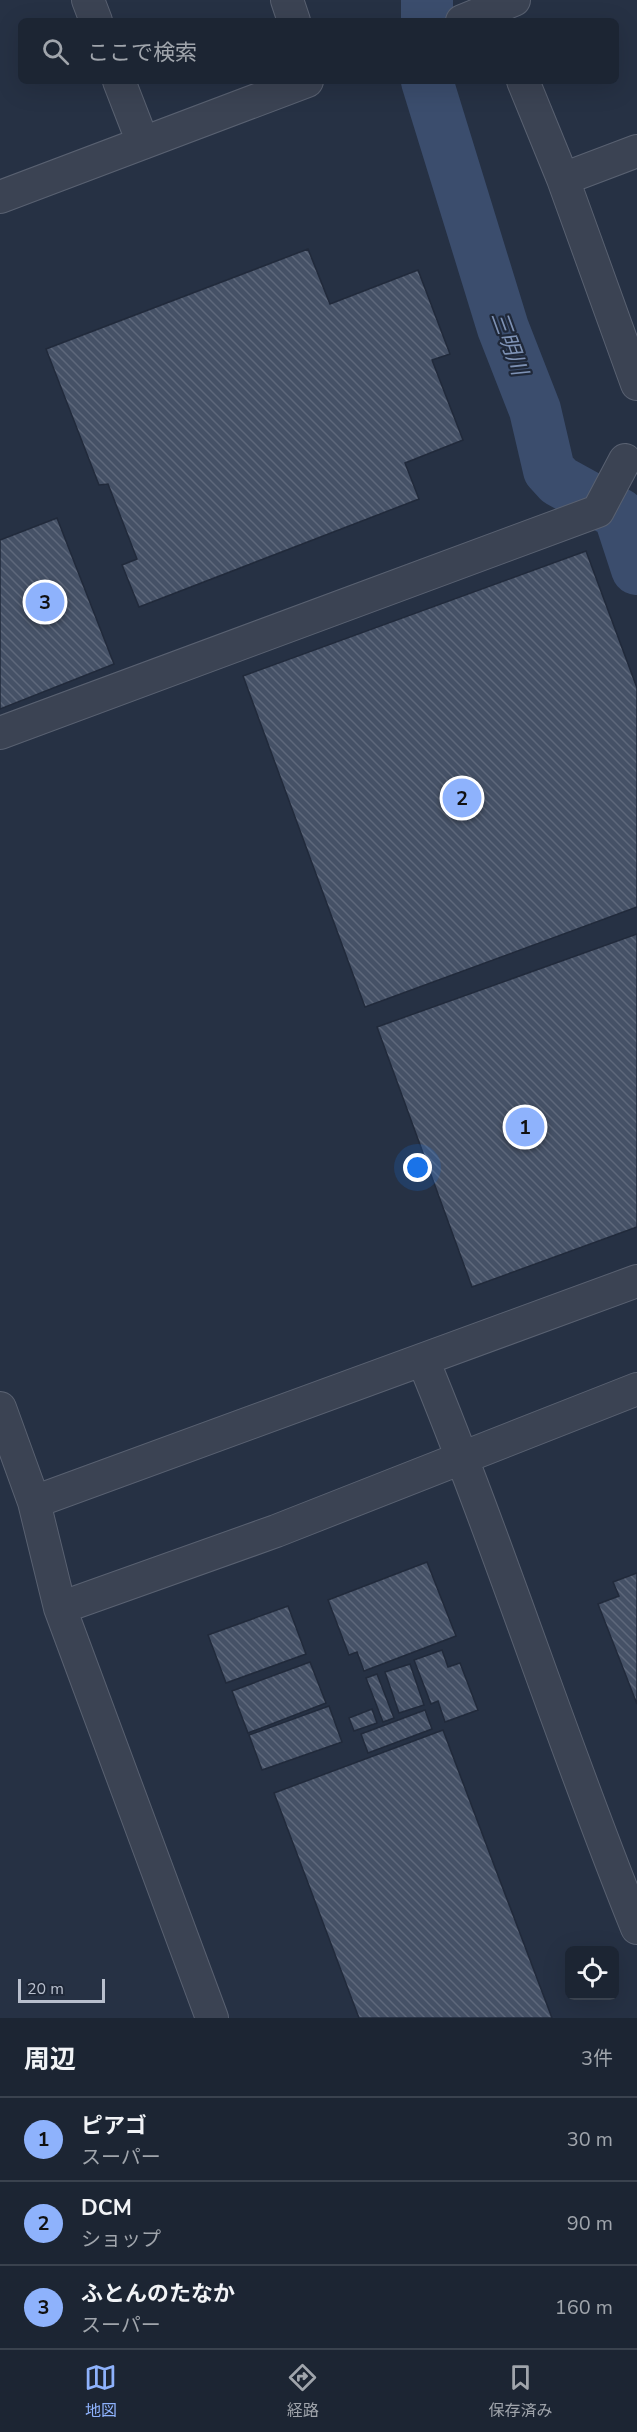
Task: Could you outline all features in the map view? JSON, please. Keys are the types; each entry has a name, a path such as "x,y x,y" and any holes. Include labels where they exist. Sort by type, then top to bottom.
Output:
{"street":[{"path":"88,0 95,18"},
{"path":"287,0 293,18"},
{"path":"473,18 502,10"},
{"path":"120,84 143,143"},
{"path":"0,197 299,84"},
{"path":"524,84 563,179 637,384"},
{"path":"563,179 637,151"},
{"path":"0,733 622,478"},
{"path":"34,1502 637,1281"},
{"path":"423,1360 463,1457 604,1846 637,1928"},
{"path":"60,1608 276,1531 637,1389"},
{"path":"0,1408 34,1502 60,1608 212,2018"}],"building":[{"path":"308,249 330,304 418,270 450,354 432,360 463,440 405,463 419,499 139,607 122,565 137,559 108,484 99,485 46,349"},
{"path":"57,518 114,664 0,709 0,540"},
{"path":"586,551 637,688 637,907 365,1007 243,676"},
{"path":"637,934 637,1227 472,1287 377,1027"},
{"path":"427,1562 456,1636 364,1671 357,1652 349,1655 328,1600"},
{"path":"637,1573 637,1704 598,1604 619,1596 613,1582"},
{"path":"288,1606 306,1654 226,1683 208,1635"},
{"path":"442,1650 448,1667 460,1663 478,1710 445,1722 438,1701 431,1704 414,1660"},
{"path":"310,1662 326,1703 248,1733 232,1691"},
{"path":"410,1664 424,1705 399,1713 385,1672"},
{"path":"377,1674 394,1718 383,1722 366,1678"},
{"path":"329,1706 342,1742 262,1770 249,1735"},
{"path":"372,1709 377,1723 354,1731 349,1718"},
{"path":"425,1710 432,1729 368,1753 361,1734"},
{"path":"443,1730 552,2018 359,2018 274,1793"}],"waterway":[{"name":"三明川","path":"427,0 427,18"},
{"name":"三明川","path":"428,84 503,328 535,410 549,470 559,481 619,514 637,569"}],"place":[{"name":"ふとんのたなか","path":"45,602"},
{"name":"DCM","path":"462,798"},
{"name":"ピアゴ","path":"525,1127"}]}
